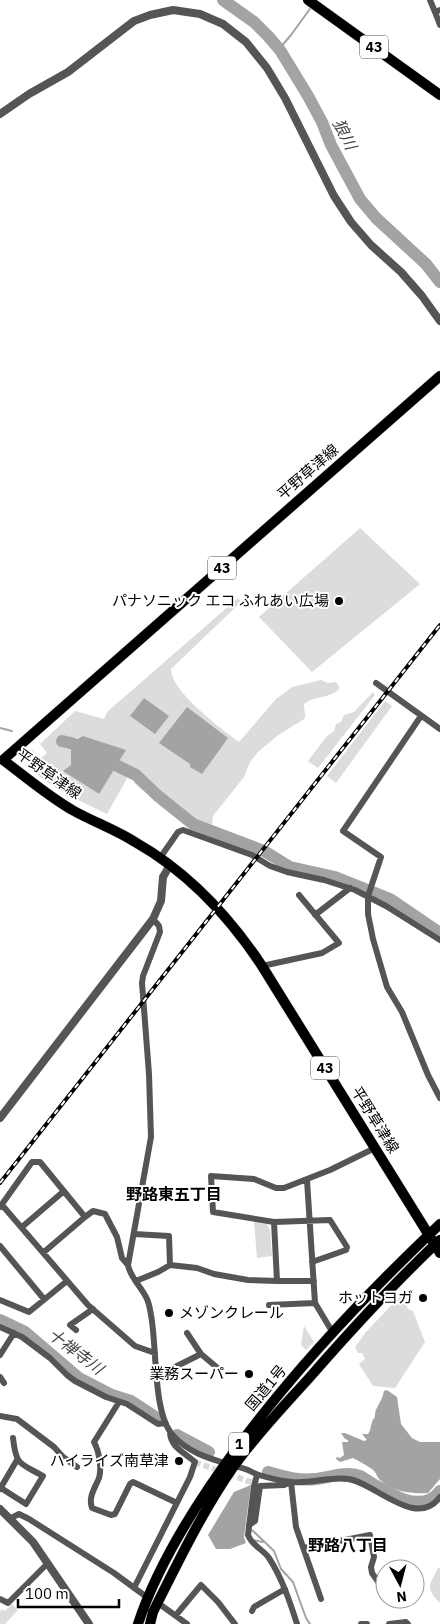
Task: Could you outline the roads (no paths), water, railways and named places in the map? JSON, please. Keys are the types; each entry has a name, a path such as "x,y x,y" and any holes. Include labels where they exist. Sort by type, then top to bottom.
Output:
{"main road":[{"name":"43","path":"308,0 440,95"},
{"name":"平野草津線","path":"438,1246 428,1235 262,966 230,921 189,880 170,865 135,842 73,810 1,760 440,376"},
{"name":"国道1号","path":"150,1624 158,1603 198,1523 230,1465 271,1420 379,1293 406,1257 440,1224"},
{"name":"国道1号","path":"138,1624 176,1539 274,1401 333,1333 438,1246"}],"street":[{"path":"430,0 438,11 440,25"},
{"path":"0,114 29,94 68,72 134,21 173,10 200,14 222,24 246,42 267,68 285,98 334,196 351,222 371,246 401,272 440,321"},
{"path":"376,683 440,729"},
{"path":"421,716 343,831 381,858 369,892 368,914 373,939 387,987 402,1012 440,1098"},
{"path":"160,858 178,832 183,830 252,855 264,863 279,869 369,892 440,940"},
{"path":"0,1118 153,919 161,901 163,877 170,865"},
{"path":"316,914 350,888"},
{"path":"262,966 322,953 340,943 299,895"},
{"path":"153,919 159,926 160,932 143,976 142,984 149,1074 151,1137 128,1265 129,1272 147,1298 152,1319 157,1376 165,1423 170,1432 190,1448 212,1460 248,1470 258,1475 291,1482 313,1482 347,1478 356,1480 394,1502 410,1507 429,1506 440,1497"},
{"path":"312,1262 346,1250 347,1247 330,1220 274,1222 213,1212 211,1176 254,1179 276,1188 284,1188 307,1180 375,1148"},
{"path":"85,1217 40,1162 32,1162 1,1206 22,1227 93,1309 135,1346 155,1353"},
{"path":"307,1180 315,1303 333,1333"},
{"path":"22,1227 64,1191"},
{"path":"44,1252 93,1211 105,1214 117,1237 122,1258 128,1265"},
{"path":"274,1222 277,1281"},
{"path":"134,1234 169,1236 170,1265"},
{"path":"0,1246 44,1299"},
{"path":"136,1281 170,1265 197,1268 214,1274 248,1280 314,1281"},
{"path":"0,1300 29,1312 67,1281"},
{"path":"269,1305 315,1303"},
{"path":"76,1330 70,1325 93,1309"},
{"path":"0,1326 22,1337 75,1380 106,1398 127,1404 158,1424 165,1423"},
{"path":"0,1354 14,1333"},
{"path":"186,1334 200,1354 220,1370"},
{"path":"157,1376 200,1354"},
{"path":"119,1402 94,1442 98,1449 99,1476 92,1491 92,1508 111,1515 115,1514 130,1484 133,1482 177,1503"},
{"path":"0,1416 17,1419 54,1447 63,1458 77,1467"},
{"path":"134,1588 190,1477 195,1462 173,1444 170,1440 170,1432"},
{"path":"13,1438 17,1460 43,1476 26,1504 0,1489 17,1460"},
{"path":"258,1475 254,1486 248,1535 251,1542 269,1558 285,1590 297,1624"},
{"path":"249,1525 254,1521 260,1486 284,1485 291,1482"},
{"path":"291,1482 296,1527 321,1599"},
{"path":"0,1509 11,1518 32,1542 89,1624"},
{"path":"11,1518 19,1514 29,1518 114,1573 148,1598"},
{"path":"304,1548 370,1535 374,1557 371,1567 375,1577"},
{"path":"0,1599 8,1603 47,1564"},
{"path":"176,1615 201,1585 218,1602 235,1624"},
{"path":"252,1611 254,1607 285,1590"},
{"path":"158,1603 187,1624"},
{"path":"389,1624 406,1622 408,1624"},
{"path":"361,1624 367,1624"}],"waterway":[{"name":"狼川","path":"223,0 254,22 280,50 322,122 331,145 360,199 376,218 426,264 440,282"},
{"path":"279,49 312,6"},
{"path":"0,728 12,731"},
{"path":"62,741 71,743 136,775 158,796 193,824 264,851 290,867 335,877 390,899 440,933"},
{"name":"十禅寺川","path":"0,1320 25,1332 79,1378 112,1395 131,1401 160,1420"},
{"name":"十禅寺川","path":"177,1435 209,1452"},
{"name":"十禅寺川","path":"268,1472 304,1479 316,1479 343,1474 360,1476 389,1493 411,1501 422,1502 432,1499 440,1491"},
{"path":"250,1529 274,1551 281,1569 293,1582 310,1624"},
{"path":"253,1540 263,1542"}],"tunnel":[{"path":"195,1462 259,1485"}],"railway":[{"path":"0,1183 440,625"}],"place":[{"name":"パナソニック エコ ふれあい広場","path":"339,601"},
{"name":"ホットヨガ","path":"423,1298"},
{"name":"メゾンクレール","path":"169,1313"},
{"name":"業務スーパー","path":"249,1374"},
{"name":"ハイライズ南草津","path":"179,1461"}],"district":[{"name":"野路東五丁目","path":"174,1194"},
{"name":"野路八丁目","path":"348,1545"}]}
